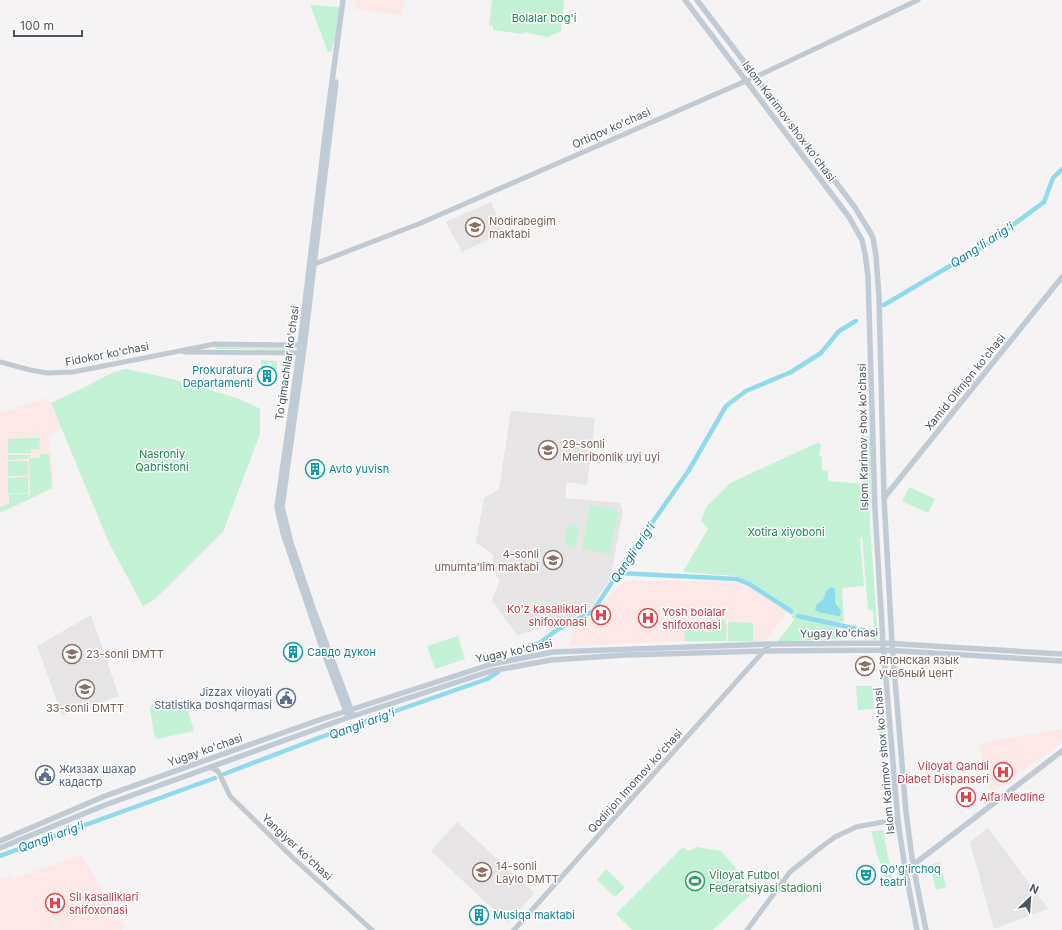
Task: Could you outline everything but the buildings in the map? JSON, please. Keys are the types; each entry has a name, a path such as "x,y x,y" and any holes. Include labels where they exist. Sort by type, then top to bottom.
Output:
{"main road":[{"name":"To'qimachilar ko'chasi","path":"343,0 327,119 303,344 282,510 291,543 350,714"},
{"name":"To'qimachilar ko'chasi","path":"311,266 347,0"},
{"name":"Islom Karimov shox ko'chasi","path":"685,0 849,217 862,240 868,276 875,510 883,643 898,822 917,930"},
{"name":"Islom Karimov shox ko'chasi","path":"697,0 854,206 873,238 877,270 884,498 892,646 906,812 913,866 926,930"},
{"name":"Xamid Olimjon ko'chasi","path":"884,498 1062,277"},
{"name":"To'qimachilar ko'chasi","path":"303,344 299,353 278,510 285,540 324,653 350,714"},
{"path":"871,363 873,359 876,358 880,360 880,364"},
{"name":"Yugay ko'chasi","path":"0,841 105,796 350,714 492,664 553,652 770,644 883,643 892,646 1062,661"},
{"name":"Yugay ko'chasi","path":"0,848 105,804 222,763 350,714 491,671 551,660 605,656 765,651 884,650 892,646 1062,654"},
{"path":"913,866 1062,751"}],"street":[{"name":"Ortiqov ko'chasi","path":"311,266 421,223 746,81 918,0"},
{"name":"Fidokor ko'chasi","path":"0,362 30,370 47,372 74,372 215,344 303,344"},
{"name":"Fidokor ko'chasi","path":"171,352 299,353"},
{"name":"Qodirjon Imomov ko'chasi","path":"514,930 770,644"},
{"path":"218,771 222,763"},
{"name":"Yugay ko'chasi","path":"210,767 218,771"},
{"name":"Yangiyer ko'chasi","path":"218,771 230,796 291,856 372,930"},
{"path":"747,930 790,872 820,848 856,827 884,822 898,822"}],"shaded area":[{"path":"356,0 404,0 402,15 355,9"},
{"name":"Nodirabegim maktabi","path":"491,202 504,232 462,252 446,222"},
{"path":"48,398 61,428 49,436 54,488 0,513 0,413"},
{"name":"4-sonli umumta'lim maktabi","path":"511,411 595,418 587,485 567,482 565,498 620,503 623,511 612,569 614,573 591,607 570,620 517,635 492,600 500,580 497,578 493,566 493,554 476,543 484,498 499,489"},
{"path":"625,581 730,581 742,583 768,598 787,612 764,642 683,641 569,646 575,629"},
{"path":"91,615 119,696 62,715 37,646"},
{"name":"Viloyat Qandli Diabet Dispanseri","path":"1062,729 1062,742 991,794 980,750 981,743"},
{"name":"14-sonli Laylo DMTT","path":"457,822 534,893 508,923 431,851"},
{"path":"988,828 1048,909 994,929 970,842"},
{"name":"Sil kasalliklari shifoxonasi","path":"81,855 125,927 120,930 0,930 0,879 12,875 14,879"}],"green space":[{"name":"Bolalar bog'i","path":"492,0 564,0 561,31 548,37 524,32 523,34 493,30 493,26 489,25"},
{"path":"310,5 340,7 336,44 333,43 332,51 328,52"},
{"path":"216,346 293,347 294,349 216,349"},
{"path":"261,360 277,361 277,370 261,369 261,365 267,365 269,368 272,365 269,362 267,364 261,364"},
{"name":"Nasroniy Qabristoni","path":"125,369 157,375 199,387 236,398 260,409 260,434 223,532 154,600 143,606 109,543 51,403 114,372"},
{"path":"863,436 871,436 871,456 863,456"},
{"path":"39,438 40,449 31,449 31,453 8,453 8,439"},
{"name":"Xotira xiyoboni","path":"817,443 821,444 819,456 822,457 822,470 828,471 828,481 863,484 863,462 871,459 870,526 878,638 873,641 873,611 868,609 862,536 860,539 864,586 842,588 844,623 840,622 838,639 777,642 794,620 791,615 735,576 683,572 708,529 701,521 706,507 730,483"},
{"path":"40,454 49,454 52,488 0,513 0,507 9,503 9,494 29,494 30,497 29,458 40,458"},
{"path":"8,455 31,456 27,459 8,460"},
{"path":"8,461 28,461 28,476 8,476"},
{"path":"28,477 28,493 8,493 8,478"},
{"path":"909,487 935,499 928,513 902,501"},
{"path":"590,505 618,510 610,554 582,549"},
{"path":"568,524 579,526 575,548 564,545"},
{"path":"711,620 726,620 726,641 685,641 684,621 700,621 700,632 711,632"},
{"path":"728,622 753,623 753,641 728,641"},
{"path":"458,636 465,659 435,669 427,646"},
{"path":"856,686 872,686 874,709 858,710"},
{"path":"185,700 194,731 157,739 154,735 150,709 151,705"},
{"path":"877,711 884,711 885,722 878,723"},
{"path":"878,728 885,728 886,740 879,740"},
{"path":"883,830 892,878 887,882 871,831"},
{"name":"Viloyat Futbol Federatsiyasi stadioni","path":"683,847 688,851 697,847 721,851 735,867 749,896 713,930 632,930 616,914"},
{"path":"940,862 946,887 936,890 930,865"},
{"path":"606,869 625,887 615,897 597,880"}],"water":[{"path":"831,587 835,589 835,603 841,611 840,616 818,612 815,609 817,604 823,600 826,591"}],"waterway":[{"name":"Qang'li arig'i","path":"884,305 987,244 1044,202 1053,178 1062,169"},
{"name":"Qangli arig'i","path":"514,656 531,645 538,644 557,630 593,611 689,470 726,406 746,391 791,372 821,353 839,331 856,321"},
{"path":"618,573 737,579 749,584 791,611"},
{"path":"798,616 866,631"},
{"name":"Qangli arig'i","path":"224,774 321,737 487,679 498,672"},
{"name":"Qangli arig'i","path":"0,856 215,778"}],"place":[{"name":"Nodirabegim maktabi","path":"475,227"},
{"name":"Prokuratura Departamenti","path":"267,376"},
{"name":"29-sonli Mehribonlik uyi uyi","path":"548,450"},
{"name":"Avto yuvish","path":"315,469"},
{"name":"4-sonli umumta'lim maktabi","path":"553,560"},
{"name":"Ko'z kasalliklari shifoxonasi","path":"601,615"},
{"name":"Yosh bolalar shifoxonasi","path":"648,618"},
{"name":"Cавдо дукон","path":"293,652"},
{"name":"23-sonli DMTT","path":"72,654"},
{"name":"Японская язык учебный цент","path":"865,666"},
{"name":"33-sonli DMTT","path":"85,689"},
{"name":"Jizzax viloyati Statistika boshqarmasi","path":"286,698"},
{"name":"Viloyat Qandli Diabet Dispanseri","path":"1003,772"},
{"name":"Жиззах шахар кадастр","path":"45,775"},
{"name":"Alfa Medline","path":"966,797"},
{"name":"14-sonli Laylo DMTT","path":"482,872"},
{"name":"Qo'g'irchoq teatri","path":"866,875"},
{"name":"Viloyat Futbol Federatsiyasi stadioni","path":"695,881"},
{"name":"Sil kasalliklari shifoxonasi","path":"55,903"},
{"name":"Musiqa maktabi","path":"479,915"}]}
